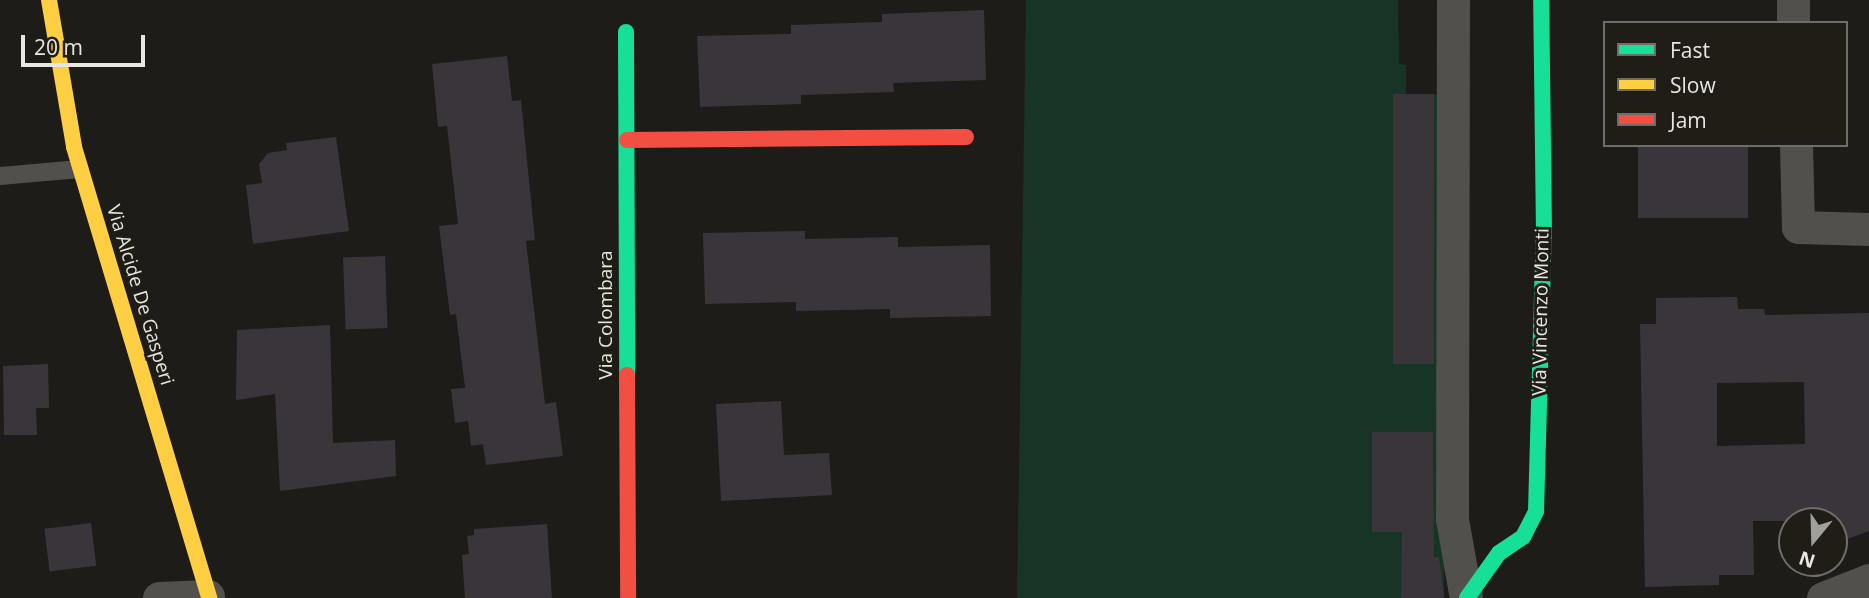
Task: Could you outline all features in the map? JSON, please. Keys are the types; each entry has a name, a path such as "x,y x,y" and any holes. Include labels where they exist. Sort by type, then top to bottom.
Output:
{"street":[{"name":"Via Alcide De Gasperi","path":"49,0 80,169 208,597"},
{"name":"Via Vincenzo Monti","path":"1453,0 1452,519 1466,598"},
{"name":"Via Vincenzo Monti","path":"1466,598 1489,565 1523,537 1536,511 1544,233 1541,0"},
{"path":"1793,0 1793,21"},
{"name":"Via Colombara","path":"626,32 628,598"},
{"path":"626,140 966,138"},
{"path":"1796,147 1798,228 1869,229"},
{"path":"1452,519 1465,535 1508,547"},
{"path":"1823,598 1869,580"},
{"path":"159,598 208,597"}],"lane":[{"path":"0,176 80,169"}],"green space":[{"path":"1026,0 1398,0 1399,64 1406,65 1406,94 1444,95 1444,598 1017,598"}],"building":[{"path":"984,10 986,80 893,83 894,92 801,95 801,104 700,107 697,36 791,34 791,25 882,22 882,14"},
{"path":"507,56 512,101 521,100 535,240 526,241 545,404 556,402 563,456 486,465 483,444 471,446 468,421 455,423 451,389 465,388 456,314 450,315 439,226 458,224 447,126 438,127 432,64"},
{"path":"1393,94 1434,94 1434,364 1393,364"},
{"path":"336,137 349,231 253,244 246,185 262,183 259,164 268,153 287,150 286,143"},
{"path":"1638,147 1748,147 1748,218 1638,218"},
{"path":"805,231 805,239 898,237 898,247 990,245 991,316 890,318 890,309 796,311 796,302 705,304 703,233"},
{"path":"385,256 388,328 346,329 343,257"},
{"path":"1737,297 1738,309 1764,309 1765,315 1869,313 1869,531 1848,539 1848,507 1778,507 1778,521 1753,521 1754,575 1719,575 1719,585 1645,587 1640,324 1656,324 1656,298","holes":["1804,382 1805,444 1717,446 1717,383"]},
{"path":"330,325 333,443 395,440 396,476 280,491 275,394 236,400 237,330"},
{"path":"48,364 49,408 36,408 37,435 4,435 3,366"},
{"path":"781,401 784,455 829,453 832,495 721,501 716,404"},
{"path":"1372,432 1433,432 1434,557 1439,557 1444,598 1401,598 1402,532 1372,532"},
{"path":"91,523 96,566 50,571 44,529"},
{"path":"547,524 552,598 465,598 462,555 469,554 467,536 474,535 474,529"}],"traffic: fast":[{"path":"1467,598 1499,553 1523,537 1536,511 1544,233 1541,0"},
{"path":"626,32 627,375"}],"traffic: slow":[{"path":"49,0 74,147 209,598"}],"traffic: jam":[{"path":"627,140 966,137"},
{"path":"627,375 628,598"}]}
